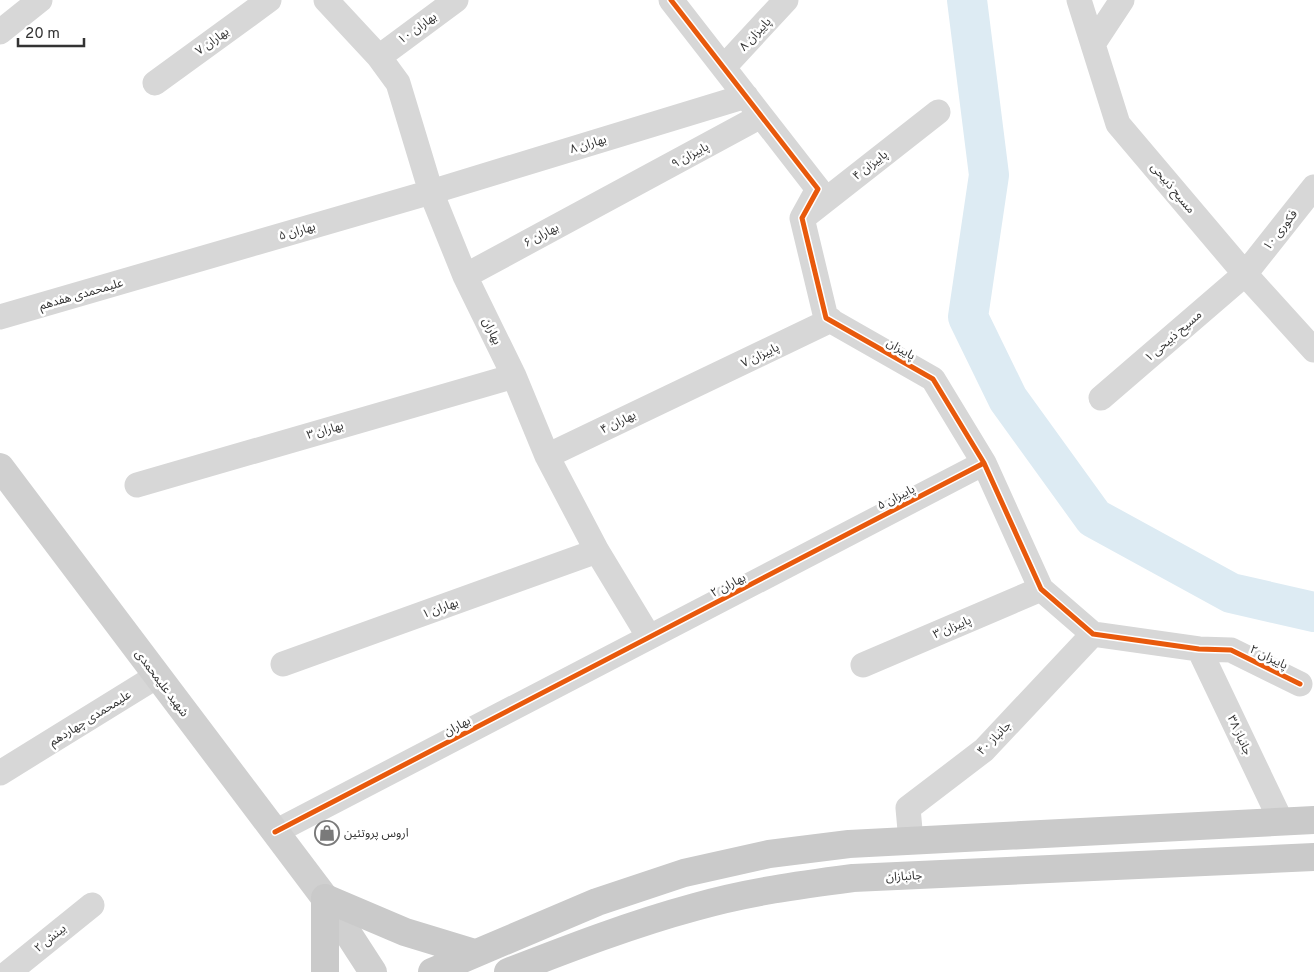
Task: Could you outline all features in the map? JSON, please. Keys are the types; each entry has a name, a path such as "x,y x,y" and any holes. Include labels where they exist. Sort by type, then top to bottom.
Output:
{"main road":[{"name":"شهید علیمحمدی","path":"0,467 325,898 373,972"},
{"path":"432,972 597,902 684,873 769,854 849,844 1314,820"},
{"name":"جانبازان","path":"508,972 612,932 696,906 778,888 853,878 1314,857"},
{"path":"325,972 325,898 405,932 474,953"}],"street":[{"path":"5,27 40,0"},
{"name":"۷ بهاران","path":"155,83 270,0"},
{"name":"بهاران","path":"275,832 649,637 597,551 547,456 514,376 465,276 431,192 398,83 379,57 326,0"},
{"name":"۱۰ بهاران","path":"379,57 456,0"},
{"path":"671,0 818,189 802,218 826,318 831,320"},
{"name":"۸ پاییزان","path":"724,67 786,0"},
{"name":"مسیح ذبیحی","path":"1079,0 1118,124 1245,274 1314,350"},
{"path":"1093,44 1122,0"},
{"name":"۸ بهاران","path":"431,192 754,106"},
{"name":"۹ پاییزان","path":"618,194 754,106"},
{"name":"۴ پاییزان","path":"802,218 938,112"},
{"name":"فکوری ۱۰","path":"1245,274 1314,187"},
{"name":"۵ بهاران","path":"162,271 431,192"},
{"name":"۶ بهاران","path":"465,276 618,194"},
{"name":"علیمحمدی هفدهم","path":"0,318 162,271"},
{"name":"۱ مسیح ذبیحی","path":"1101,398 1245,274"},
{"name":"۷ پاییزان","path":"689,388 831,320"},
{"name":"پاییزان","path":"831,320 933,379 984,463 1041,589 1093,634"},
{"name":"۳ بهاران","path":"136,484 514,376"},
{"name":"۴ بهاران","path":"547,456 689,388"},
{"name":"۵ پاییزان","path":"816,550 984,463"},
{"name":"۲ بهاران","path":"649,637 816,550"},
{"name":"۱ بهاران","path":"282,664 597,551"},
{"name":"پاییزان ۳","path":"862,665 1041,589"},
{"path":"1093,634 1199,649"},
{"name":"جانباز ۴۰","path":"911,841 908,808 984,750 1093,634"},
{"name":"۲ پاییزان","path":"1199,649 1231,650 1300,684"},
{"name":"۳۸ جانباز","path":"1199,649 1281,821"},
{"name":"علیمحمدی چهاردهم","path":"0,773 157,676"},
{"name":"۲ بینش","path":"9,972 92,904"}],"waterway":[{"path":"967,0 989,175 968,317 1008,399 1094,518 1231,593 1314,612"}],"cycle path":[{"path":"671,0 818,189 802,218 826,318 933,379 984,463 1041,589 1093,634 1199,649 1231,650 1300,684"},
{"path":"275,832 984,463"}],"place":[{"name":"اروس پروتئین","path":"327,833"}]}
